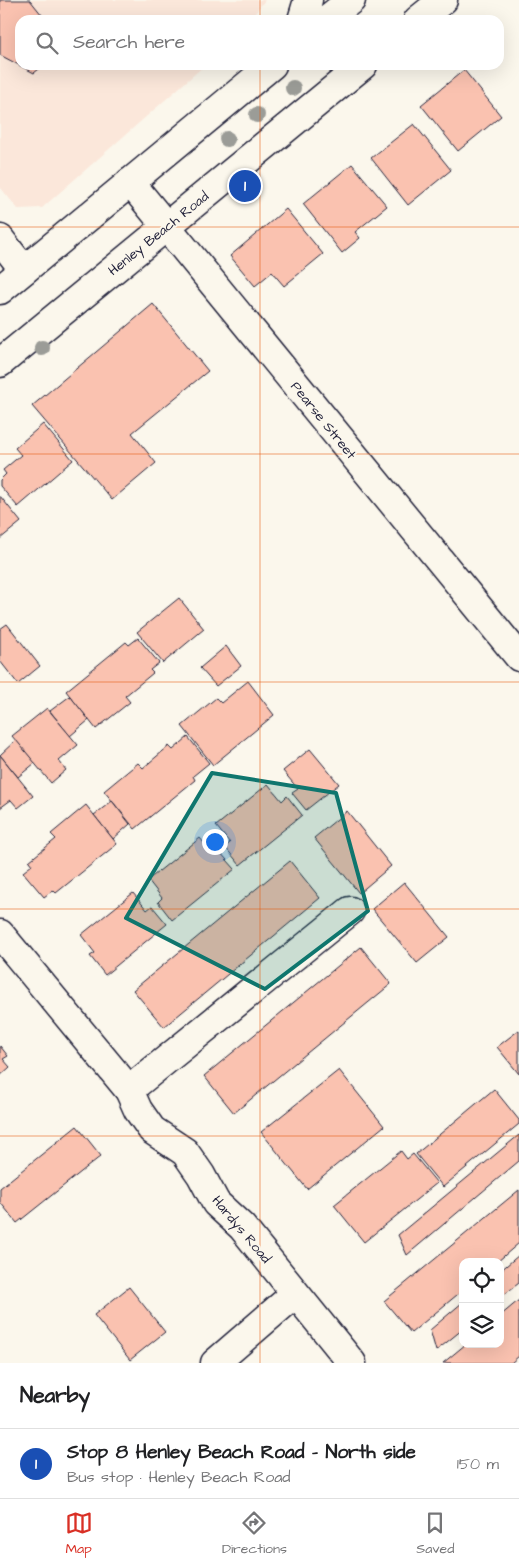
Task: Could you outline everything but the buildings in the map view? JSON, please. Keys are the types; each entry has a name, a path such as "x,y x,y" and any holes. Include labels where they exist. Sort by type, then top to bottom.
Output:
{"street":[{"path":"304,15 308,0"},
{"path":"332,15 351,0"},
{"path":"0,290 266,70"},
{"name":"Henley Beach Road","path":"0,363 357,70"},
{"name":"Pearse Street","path":"130,182 519,657"},
{"path":"0,239 24,270"},
{"path":"129,1090 350,911"},
{"name":"Hardys Road","path":"0,934 129,1090 138,1110 152,1130 185,1152 201,1175 216,1203 242,1227 352,1363"},
{"path":"215,1363 296,1294"}],"highlighted area":[{"path":"212,773 336,793 368,911 265,989 126,918"}],"shaded area":[{"path":"0,0 265,0 254,15 15,15 15,70 199,70 42,208 18,209 0,187"}],"place":[{"name":"Stop 8 Henley Beach Road - North side","path":"245,186"}]}
